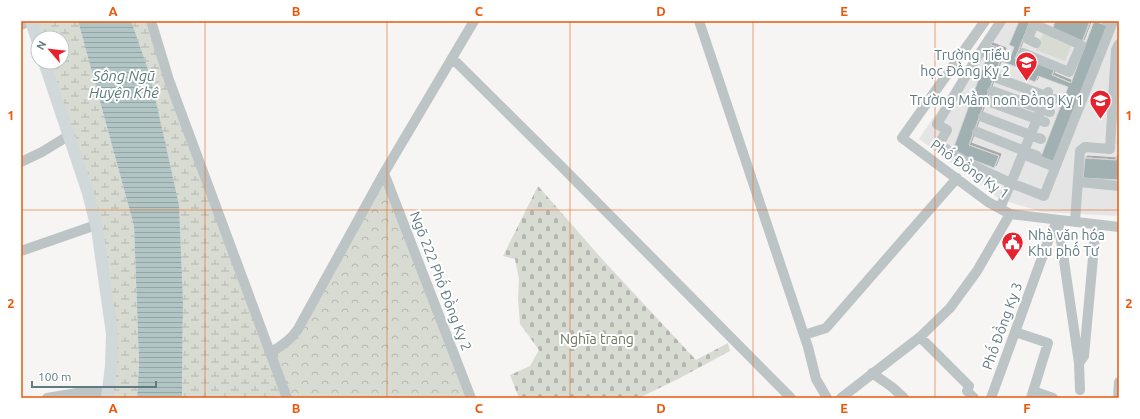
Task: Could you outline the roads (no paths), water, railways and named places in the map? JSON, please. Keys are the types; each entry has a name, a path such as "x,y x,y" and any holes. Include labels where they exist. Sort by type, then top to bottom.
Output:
{"main road":[{"path":"47,70 88,193 96,225 112,334 111,366 107,395"}],"street":[{"path":"151,21 169,80 287,398"},
{"path":"270,352 282,346 298,329 384,173 474,21"},
{"path":"699,21 804,335 816,379 827,398"},
{"name":"Phố Đồng Kỵ 1","path":"984,21 902,138 988,202 1010,214 1119,227"},
{"path":"1001,21 937,124 947,130 940,144 951,153 971,165 1044,196 1112,24 1106,21"},
{"path":"1023,53 1069,72 1080,45 1034,22 1028,40 1036,42"},
{"path":"1075,222 1080,151 1088,147 1110,149 1116,50 1119,44"},
{"path":"452,58 791,398"},
{"path":"997,78 1050,96 1041,121 1030,135 1000,208"},
{"path":"1041,121 990,96 1045,111"},
{"path":"983,117 1041,139"},
{"path":"977,132 1024,152 1055,168"},
{"path":"21,162 42,152 68,136"},
{"path":"1024,152 1037,156"},
{"name":"Ngõ 222 Phố Đồng Kỵ 2","path":"384,173 471,398"},
{"path":"804,335 826,328 957,178"},
{"path":"1079,182 1119,186"},
{"path":"841,398 920,337 950,308 977,271 1010,214"},
{"path":"1058,220 1079,363 1080,390"},
{"name":"Phố Đồng Kỵ 3","path":"991,398 1051,233 1058,220"},
{"path":"1079,363 1084,356 1096,224"},
{"path":"21,251 96,225"},
{"path":"1015,332 1048,343 1032,395 1053,398"},
{"path":"920,337 969,386 967,391 974,398"},
{"path":"872,373 892,387 904,398"},
{"path":"1118,398 1119,382"},
{"path":"47,398 107,395"}],"water":[{"name":"Sông Ngũ Huyện Khê","path":"78,21 131,21 150,75 179,205 183,303 182,398 137,398 139,364 134,226"}],"place":[{"name":"Trường Tiểu học Đồng Kỵ 2","path":"1026,82"},
{"name":"Trường Mầm non Đồng Kỵ 1","path":"1100,120"},
{"name":"Nhà văn hóa Khu phố Tư","path":"1012,262"}],"park label":[{"name":"Nghĩa trang","path":"597,339"}]}
